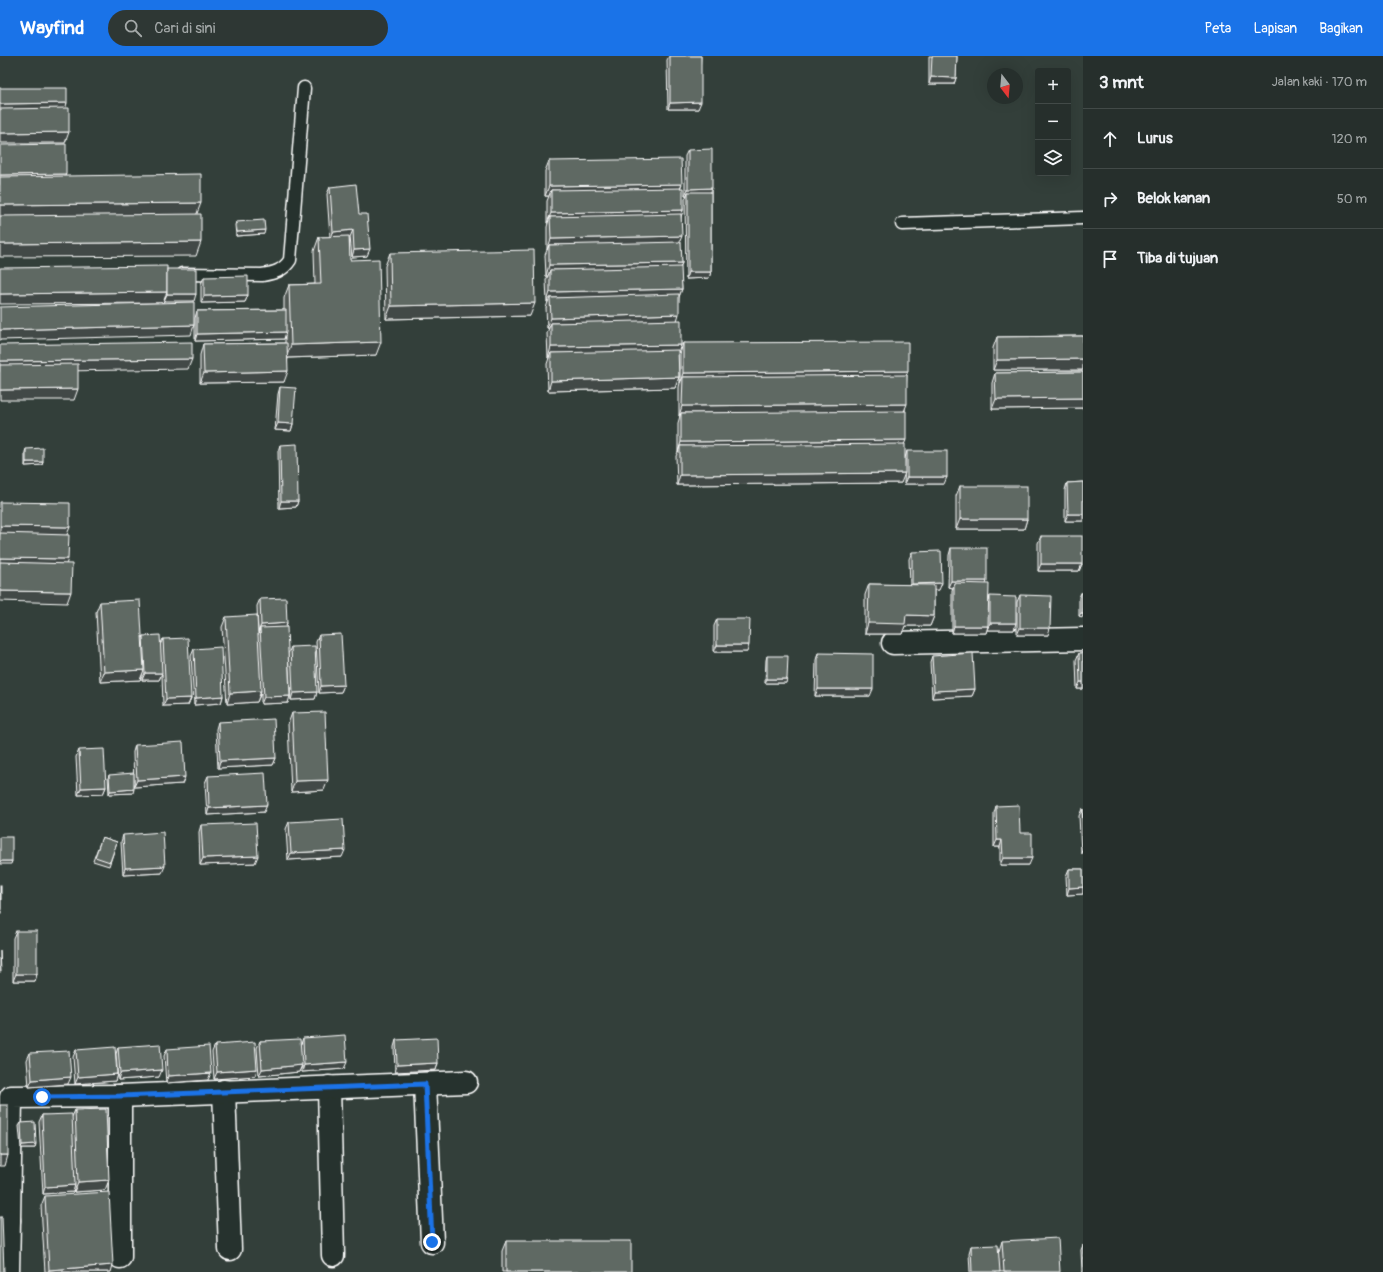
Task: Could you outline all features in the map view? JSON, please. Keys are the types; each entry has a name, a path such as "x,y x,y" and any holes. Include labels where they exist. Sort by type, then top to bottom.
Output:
{"street":[{"path":"893,643 1083,639"},
{"path":"8,1272 5,1220 12,1097 120,1096 466,1082"},
{"path":"425,1084 432,1242"},
{"path":"329,1087 333,1255"},
{"path":"224,1091 230,1249"},
{"path":"120,1096 120,1257"}],"lane":[{"path":"167,274 262,275 273,273 286,265 290,260 304,88"},
{"path":"902,224 1083,218"}],"building":[{"path":"670,56 701,56 701,102 670,103"},
{"path":"932,56 957,56 956,78 931,77"},
{"path":"0,88 67,88 67,103 0,104"},
{"path":"69,108 69,132 0,133 0,109"},
{"path":"66,144 66,174 0,175 0,145"},
{"path":"712,149 712,188 688,189 688,150"},
{"path":"681,159 682,184 549,186 549,161"},
{"path":"201,174 201,203 0,205 0,177"},
{"path":"356,184 359,214 367,214 370,249 354,250 353,230 333,232 330,187"},
{"path":"683,188 683,210 551,213 551,190"},
{"path":"688,192 711,192 711,272 688,272"},
{"path":"201,214 201,242 0,244 0,216"},
{"path":"681,214 682,236 551,239 550,217"},
{"path":"264,220 265,230 237,232 236,222"},
{"path":"349,236 350,260 379,259 381,342 291,345 289,285 321,284 319,237"},
{"path":"681,242 682,263 549,265 549,245"},
{"path":"534,250 535,303 391,306 390,253"},
{"path":"167,266 167,292 0,294 0,268"},
{"path":"681,267 682,289 550,292 550,270"},
{"path":"167,269 196,269 196,294 167,294"},
{"path":"248,276 248,295 204,296 204,277"},
{"path":"679,294 679,314 551,318 550,298"},
{"path":"194,302 194,325 0,330 0,307"},
{"path":"286,310 286,332 197,334 197,311"},
{"path":"681,320 681,345 551,347 551,323"},
{"path":"1083,336 1083,359 997,360 997,337"},
{"path":"192,342 192,359 0,361 0,345"},
{"path":"908,342 908,371 683,373 683,343"},
{"path":"287,343 288,371 204,373 203,344"},
{"path":"678,350 679,377 551,381 551,353"},
{"path":"78,364 78,389 0,390 0,365"},
{"path":"1083,372 1083,398 996,399 995,373"},
{"path":"907,375 907,404 682,406 683,377"},
{"path":"280,387 296,388 293,424 278,423"},
{"path":"906,411 906,440 681,442 681,413"},
{"path":"297,444 298,501 281,501 280,445"},
{"path":"905,444 905,473 680,475 680,446"},
{"path":"43,448 43,462 26,462 26,449"},
{"path":"907,451 947,451 947,477 907,477"},
{"path":"1083,482 1083,514 1068,514 1067,483"},
{"path":"960,486 1027,486 1027,519 960,519"},
{"path":"0,502 70,503 70,527 0,526"},
{"path":"0,533 69,535 68,559 0,558"},
{"path":"1041,536 1082,536 1082,564 1041,564"},
{"path":"951,548 987,548 987,581 951,581"},
{"path":"941,551 942,583 912,584 912,552"},
{"path":"0,562 72,564 71,592 0,591"},
{"path":"954,583 989,584 988,626 954,626"},
{"path":"869,584 934,585 934,616 906,615 905,624 868,623"},
{"path":"1081,593 1083,593 1083,613 1081,613"},
{"path":"1020,595 1051,596 1050,628 1020,628"},
{"path":"990,596 1016,597 1016,623 990,623"},
{"path":"286,598 287,623 261,625 260,599"},
{"path":"140,600 144,670 104,672 100,602"},
{"path":"257,615 261,691 230,693 226,617"},
{"path":"717,619 750,619 749,645 717,645"},
{"path":"287,627 290,696 264,697 260,628"},
{"path":"341,634 344,685 321,686 319,635"},
{"path":"160,635 162,673 145,673 143,636"},
{"path":"188,638 191,698 166,699 163,639"},
{"path":"315,646 317,692 293,693 291,647"},
{"path":"221,647 223,696 196,698 194,649"},
{"path":"818,653 873,654 873,689 818,689"},
{"path":"973,653 975,689 934,691 932,656"},
{"path":"1079,653 1083,653 1083,682 1080,682"},
{"path":"767,656 788,656 787,679 767,679"},
{"path":"325,712 328,780 295,781 292,713"},
{"path":"274,719 276,758 220,761 218,722"},
{"path":"183,742 185,777 137,780 135,745"},
{"path":"104,749 106,787 81,788 79,750"},
{"path":"134,773 134,789 110,791 109,775"},
{"path":"265,773 267,805 209,808 208,776"},
{"path":"1019,805 1020,833 1032,833 1032,858 1003,858 1002,840 997,840 996,806"},
{"path":"1082,809 1083,809 1083,836"},
{"path":"343,819 345,850 291,853 289,822"},
{"path":"256,823 258,856 203,858 201,825"},
{"path":"163,832 165,866 125,868 123,835"},
{"path":"0,837 12,837 12,861 0,861"},
{"path":"102,837 117,842 110,862 95,857"},
{"path":"1069,869 1083,869 1083,887 1069,888"},
{"path":"1,885 1,913 0,913"},
{"path":"16,931 37,931 37,974 16,974"},
{"path":"0,950 1,972 0,972"},
{"path":"345,1035 347,1062 304,1065 303,1038"},
{"path":"437,1038 438,1063 397,1065 396,1040"},
{"path":"300,1039 302,1065 262,1069 260,1041"},
{"path":"255,1042 257,1069 217,1072 215,1045"},
{"path":"160,1044 162,1070 120,1073 118,1047"},
{"path":"209,1046 211,1073 168,1076 167,1049"},
{"path":"115,1047 117,1074 78,1077 76,1050"},
{"path":"69,1051 71,1077 32,1080 30,1053"},
{"path":"0,1105 8,1105 8,1155 0,1155"},
{"path":"106,1109 109,1180 78,1182 75,1110"},
{"path":"72,1114 75,1185 45,1187 42,1115"},
{"path":"35,1122 36,1144 22,1145 21,1123"},
{"path":"109,1192 113,1265 49,1270 45,1196"},
{"path":"0,1217 2,1217 4,1272 0,1272"},
{"path":"1058,1238 1060,1272 1004,1272 1002,1241"},
{"path":"506,1241 631,1241 631,1272 506,1272"},
{"path":"998,1245 1000,1272 972,1272 971,1246"}],"route":[{"path":"42,1097 120,1096 425,1084 432,1242"}]}
